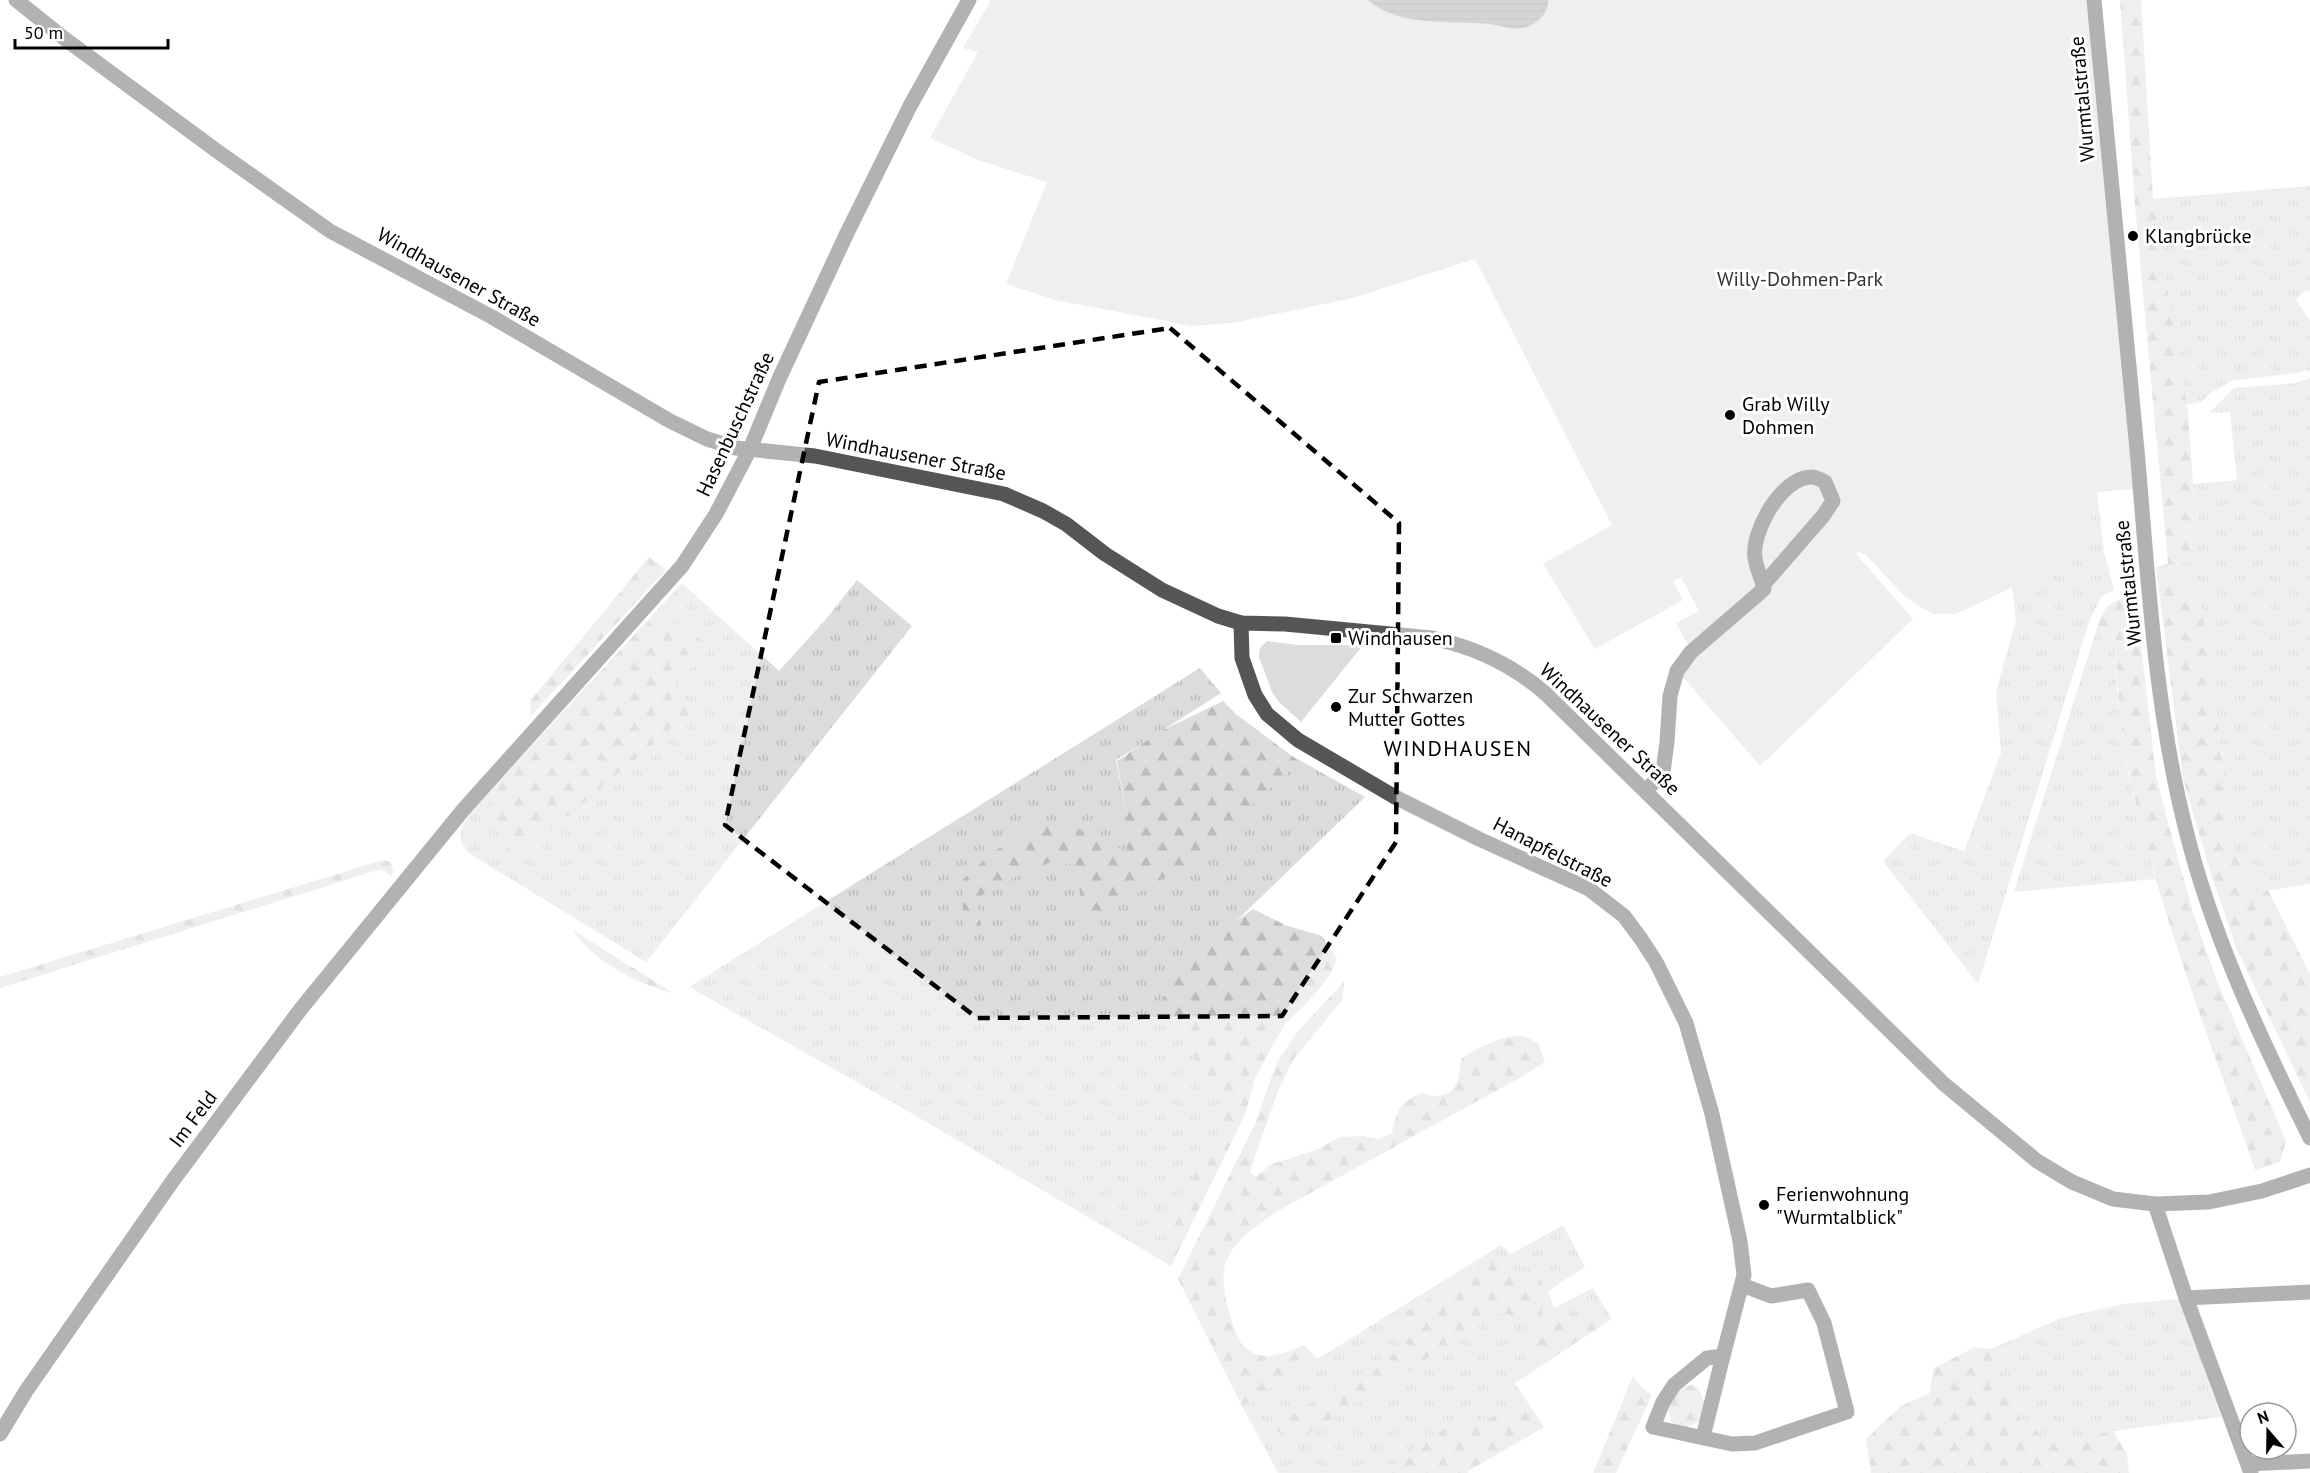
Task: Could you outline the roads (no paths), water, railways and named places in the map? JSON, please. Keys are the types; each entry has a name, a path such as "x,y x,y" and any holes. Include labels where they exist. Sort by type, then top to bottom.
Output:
{"street":[{"name":"Windhausener Straße","path":"16,0 65,39 330,231 471,306 670,421 707,439 736,448 815,456 1004,494 1043,510 1066,524 1105,554 1162,590 1218,616 1241,623 1432,638 1462,647 1503,664 1528,678 1646,790 1944,1084 2037,1161 2072,1182 2113,1199 2155,1204 2209,1202 2262,1191 2310,1175"},
{"name":"Hasenbuschstraße","path":"437,841 682,566 716,514 750,449 811,308 909,106 969,0"},
{"name":"Wurmtalstraße","path":"2094,0 2148,586 2170,758 2184,824 2221,940 2254,1018 2310,1138"},
{"path":"1646,790 1663,772 1670,696 1677,671 1691,652 1764,589 1754,558 1763,523 1774,501 1795,481 1813,477 1825,482 1833,501 1823,516 1763,585"},
{"name":"Hanapfelstraße","path":"1241,623 1242,658 1255,696 1267,714 1298,740 1395,797 1589,890 1624,916 1656,962 1686,1023 1725,1169 1740,1241 1744,1275 1702,1437"},
{"name":"Im Feld","path":"0,1434 26,1391 181,1170 300,1010 437,841"},
{"path":"2155,1204 2186,1298 2249,1468 2310,1461"},
{"path":"1723,1356 1707,1358 1674,1386 1663,1402 1653,1427 1732,1444 1755,1443 1847,1412 1824,1323 1808,1290 1771,1296 1742,1285"},
{"path":"2186,1298 2310,1292"}],"place":[{"name":"Klangbrücke","path":"2133,236"},
{"name":"Grab Willy Dohmen","path":"1730,415"},
{"name":"Windhausen","path":"1336,638"},
{"name":"Zur Schwarzen Mutter Gottes","path":"1336,707"},
{"name":"Ferienwohnung \"Wurmtalblick\"","path":"1764,1205"}],"district":[{"name":"WINDHAUSEN","path":"1458,748"}],"park label":[{"name":"Willy-Dohmen-Park","path":"1800,279"}]}
